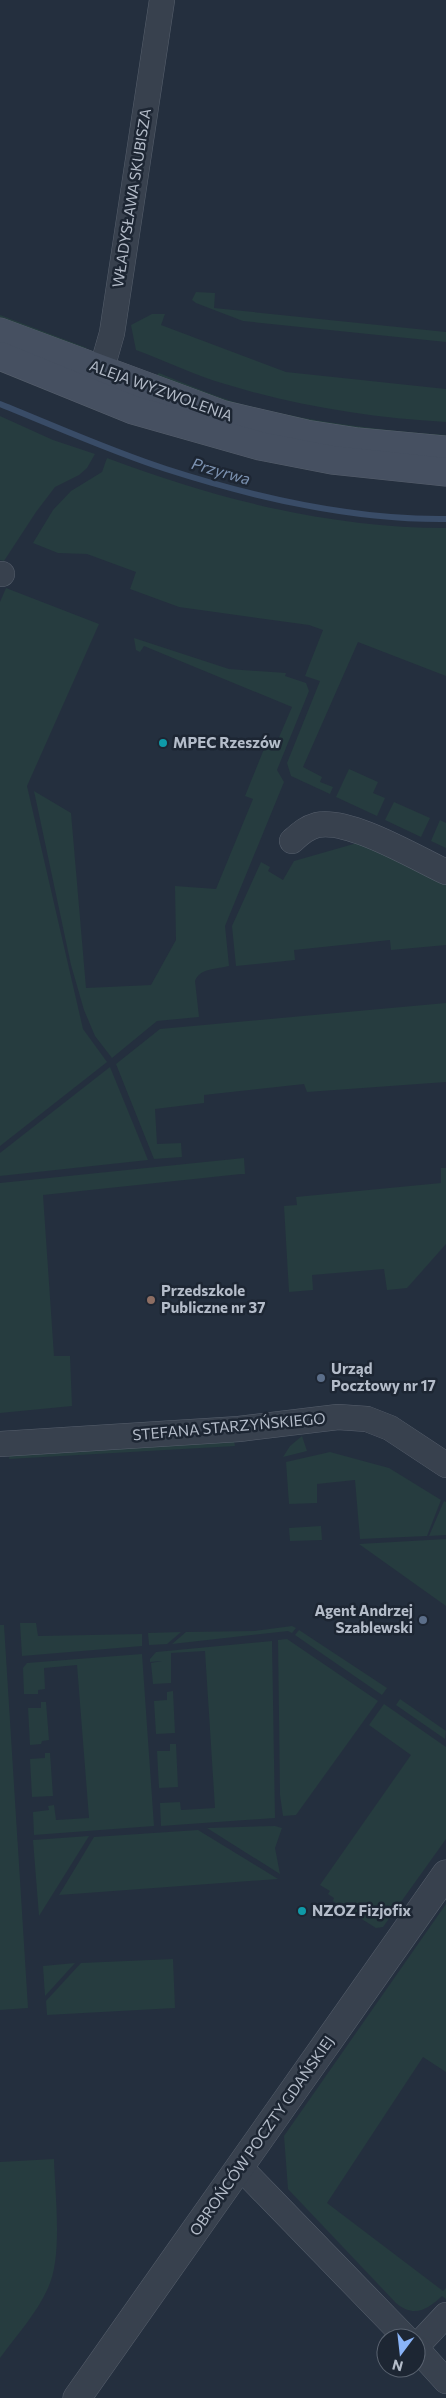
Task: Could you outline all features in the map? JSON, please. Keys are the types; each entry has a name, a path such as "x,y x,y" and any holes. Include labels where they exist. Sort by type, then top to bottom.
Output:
{"main road":[{"name":"ALEJA WYZWOLENIA","path":"0,332 98,381 161,420 260,446 332,460 389,468 446,472"},
{"name":"ALEJA WYZWOLENIA","path":"0,356 194,405 257,423 358,442 446,450"}],"street":[{"name":"WŁADYSŁAWA SKUBISZA","path":"98,381 112,333 162,0"},
{"path":"292,841 305,829 319,825 352,828 446,872"},
{"name":"STEFANA STARZYŃSKIEGO","path":"0,1444 239,1429 338,1417 367,1419 390,1428 446,1464"},
{"name":"OBROŃCÓW POCZTY GDAŃSKIEJ","path":"77,2398 446,1874"},
{"path":"240,2168 396,2328"},
{"path":"426,2337 446,2315"},
{"path":"426,2359 446,2381"}],"green space":[{"path":"196,292 215,293 214,308 446,332 446,342 243,321 196,303 192,300"},
{"path":"152,314 165,314 161,325 286,372 446,389 446,422 362,414 307,405 252,392 202,376 136,350 131,325"},
{"path":"0,315 87,348 80,349 0,320"},
{"path":"159,373 225,399 260,409 339,424 446,435 446,439 339,427 237,406 154,377"},
{"path":"0,416 53,440 95,454 87,468 79,475 55,487 4,561 0,560"},
{"path":"107,458 148,473 231,498 316,517 402,527 446,528 446,676 358,642 303,767 322,777 320,782 333,787 330,794 291,776 287,763 320,681 305,676 323,630 309,625 179,607 130,589 136,572 87,554 58,553 33,543 53,510 71,491 102,472"},
{"path":"6,588 99,624 27,786 83,1029 107,1062 0,1146 0,602"},
{"path":"134,638 229,669 286,673 285,676 306,683 309,691 277,770 284,782 225,926 229,966 205,971 197,977 195,981 199,1017 157,1021 112,1058 95,1036 84,1010 71,965 34,791 71,813 86,988 151,985 176,940 175,886 216,889 253,799 245,796 268,739 277,742 292,707 144,646 140,652 136,650"},
{"path":"349,769 378,782 373,793 385,798 377,816 336,797"},
{"path":"394,802 430,818 421,837 385,820"},
{"path":"440,820 446,823 446,848 431,841"},
{"path":"357,843 446,879 446,945 391,950 390,940 294,950 295,960 236,966 232,926 261,862 270,867 268,871 283,880 294,861"},
{"path":"446,1003 446,1082 307,1092 304,1084 204,1095 204,1103 155,1109 157,1144 181,1143 182,1157 154,1159 116,1064 160,1029"},
{"path":"110,1067 148,1160 0,1176 0,1153"},
{"path":"244,1158 245,1174 43,1195 54,1356 70,1356 72,1406 0,1413 0,1183"},
{"path":"441,1168 446,1168 446,1244 407,1288 387,1290 384,1269 312,1275 313,1290 289,1292 284,1206 297,1205 296,1197 441,1183"},
{"path":"302,1436 307,1451 283,1457 290,1446"},
{"path":"234,1441 235,1446 9,1459 10,1454"},
{"path":"330,1452 389,1468 441,1500 427,1536 360,1539 355,1480 317,1484 317,1503 289,1504 286,1462"},
{"path":"444,1501 446,1502 446,1535 429,1536"},
{"path":"321,1526 322,1540 290,1541 289,1528"},
{"path":"446,1539 446,1606 359,1544"},
{"path":"20,1623 36,1623 38,1636 142,1634 142,1646 22,1656"},
{"path":"0,1625 4,1625 28,2008 0,2010"},
{"path":"292,1626 296,1628 292,1633 288,1631 172,1644 186,1632 254,1631"},
{"path":"299,1630 387,1688 382,1695 295,1635"},
{"path":"181,1632 167,1644 149,1645 148,1633"},
{"path":"287,1639 378,1701 296,1815 283,1816 280,1795 278,1640"},
{"path":"272,1641 275,1818 161,1826 160,1803 180,1802 181,1810 215,1808 205,1651 171,1653 171,1683 153,1684 151,1663 162,1661 150,1662 150,1659 156,1652"},
{"path":"142,1654 154,1826 34,1835 33,1812 49,1810 48,1806 54,1805 56,1820 89,1818 77,1665 44,1668 45,1689 38,1690 38,1694 24,1694 23,1668 27,1663"},
{"path":"173,1691 175,1733 156,1734 154,1701 167,1700 167,1692"},
{"path":"400,1699 446,1731 445,1739 396,1705"},
{"path":"41,1702 46,1702 49,1740 42,1741 41,1744 30,1745 28,1708 41,1708"},
{"path":"384,1704 446,1747 446,1839 383,1927 376,1928 333,1901 334,1898 328,1894 330,1891 320,1885 411,1755 369,1725"},
{"path":"170,1744 176,1744 178,1787 159,1788 157,1751 170,1751"},
{"path":"45,1753 50,1753 53,1796 32,1797 30,1759 45,1758"},
{"path":"275,1826 282,1828 275,1848 280,1874 207,1828"},
{"path":"198,1830 278,1879 59,1895 94,1837"},
{"path":"89,1836 39,1916 33,1840"},
{"path":"446,1904 446,2072 423,2057 327,2203 443,2291 446,2288 446,2299 442,2296 426,2308 415,2311 403,2308 396,2303 288,2189 284,2136"},
{"path":"173,1959 175,2008 47,2015 46,2001 81,1963"},
{"path":"75,1963 45,1996 43,1966"},
{"path":"54,2159 57,2243 53,2275 38,2306 0,2358 0,2162"}],"waterway":[{"name":"Przyrwa","path":"0,404 145,462 234,489 304,505 375,516 446,519"}],"place":[{"name":"MPEC Rzeszów","path":"163,743"},
{"name":"Przedszkole Publiczne nr 37","path":"151,1300"},
{"name":"Urząd Pocztowy nr 17","path":"321,1378"},
{"name":"Agent Andrzej Szablewski","path":"423,1620"},
{"name":"NZOZ Fizjofix","path":"302,1911"}]}
